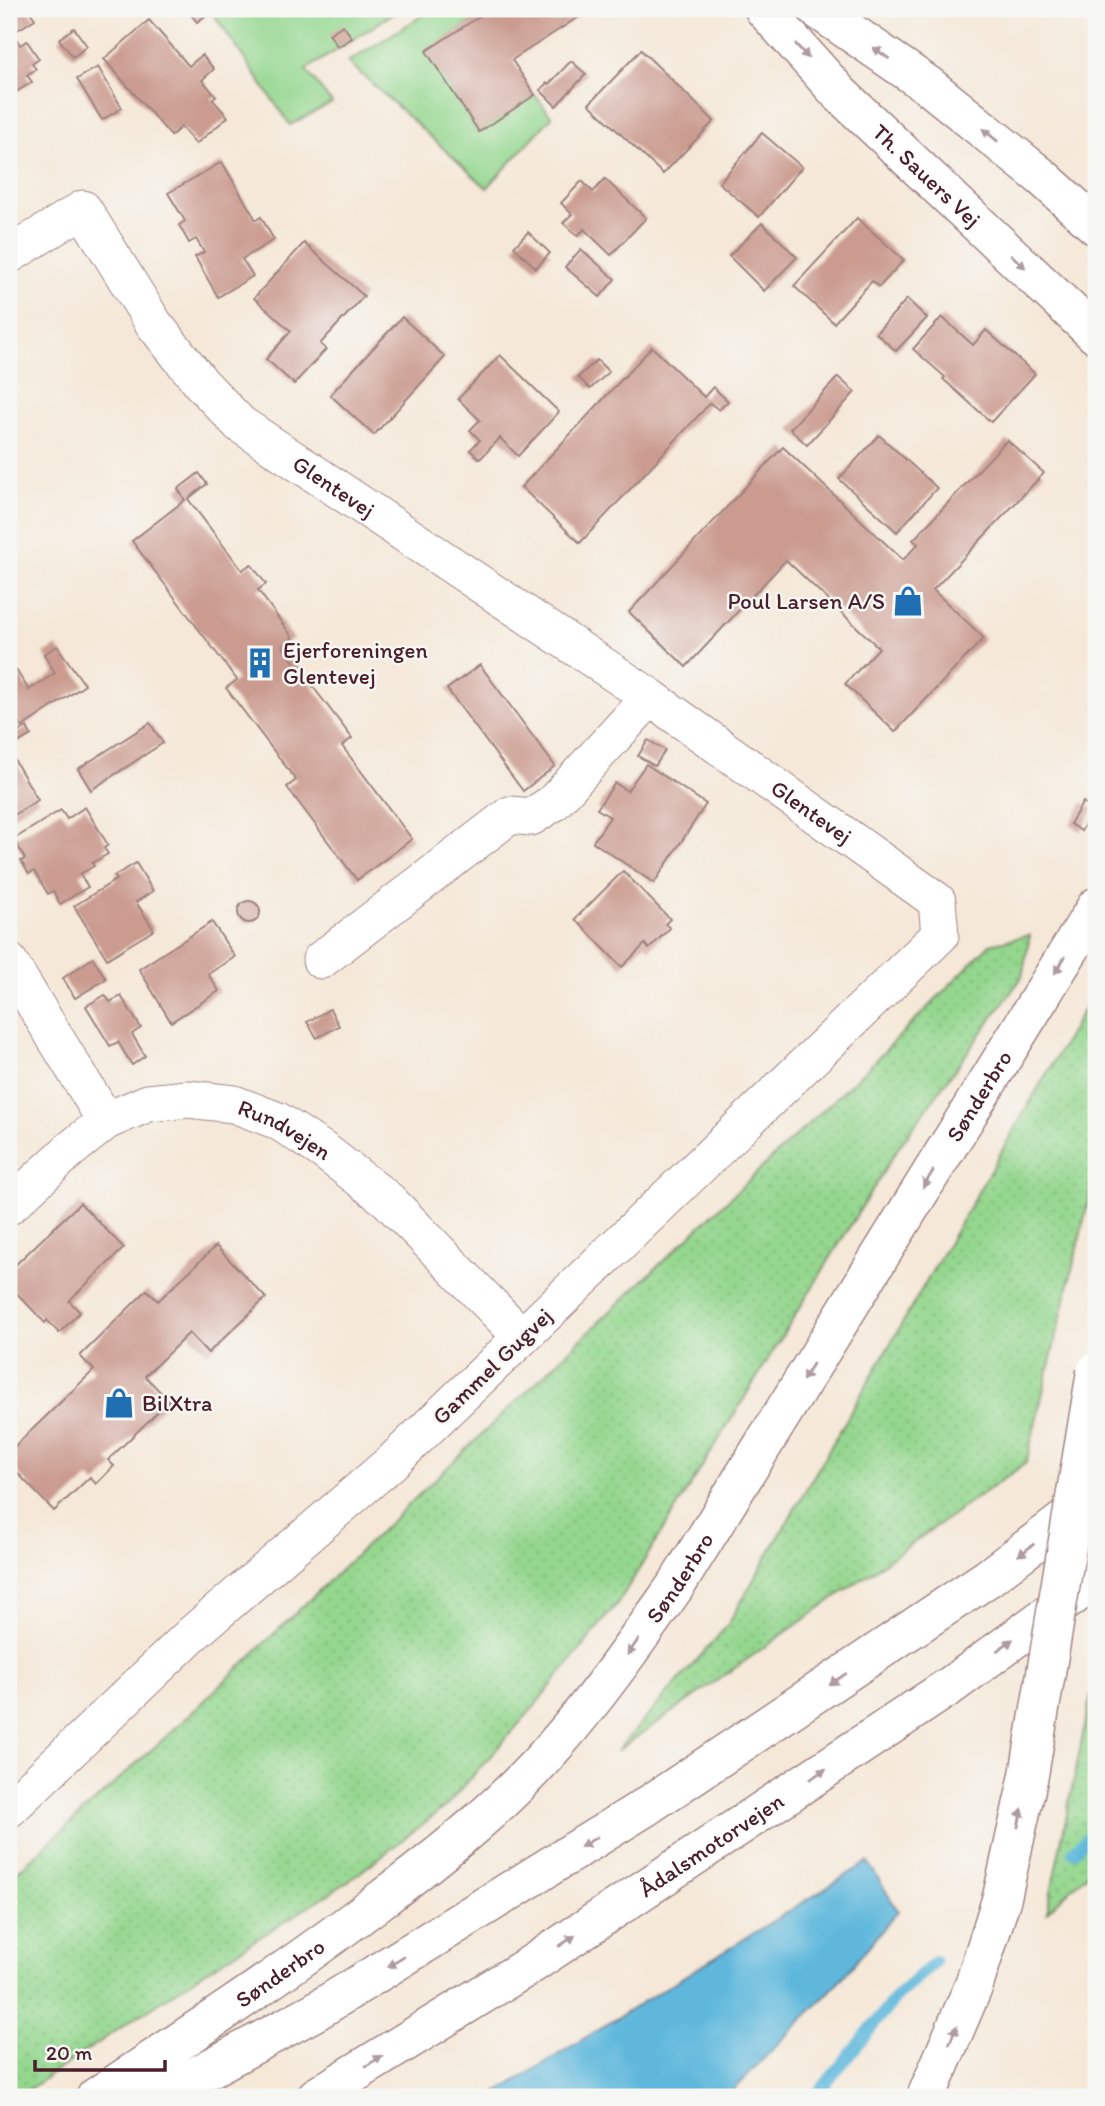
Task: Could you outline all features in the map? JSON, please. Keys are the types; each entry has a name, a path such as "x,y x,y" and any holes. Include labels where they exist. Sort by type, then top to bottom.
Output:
{"main road":[{"name":"Th. Sauers Vej","path":"764,9 839,93 1096,335"},
{"path":"817,9 929,86 1043,178 1096,226"},
{"name":"Sønderbro","path":"96,2097 291,1967 407,1880 494,1807 555,1746 620,1665 677,1584 1096,907"},
{"path":"926,2097 974,1985 1002,1897 1029,1774 1096,1372"},
{"name":"Sønderbro","path":"157,2097 316,2011 647,1806 988,1578 1096,1496"},
{"name":"Ådalsmotorvejen","path":"316,2097 547,1954 953,1684 1096,1578"}],"street":[{"name":"Glentevej","path":"9,255 83,209 154,324 201,383 240,424 650,697 937,901"},
{"path":"321,960 510,815 531,817 552,803 650,697"},
{"name":"Gammel Gugvej","path":"9,1808 191,1635 392,1462 940,935 937,901"},
{"path":"9,962 106,1121"},
{"name":"Rundvejen","path":"9,1206 106,1121 148,1103 188,1099 234,1104 278,1121 324,1151 388,1200 522,1337"}],"green space":[{"path":"210,9 400,9 306,70 332,103 290,125"},
{"path":"433,9 491,9 427,51 479,131 535,95 552,117 487,188 348,62"},
{"path":"1030,935 1022,977 898,1148 620,1600 533,1708 446,1806 349,1881 206,1971 17,2097 9,2097 9,1879 180,1724 873,1063 990,944"},
{"path":"1096,988 1096,1170 1026,1463 617,1751 727,1626"},
{"path":"1096,1670 1096,1865 1047,1912"}],"water":[{"path":"868,1862 898,1911 838,1983 726,2097 490,2097"}],"building":[{"path":"9,9 28,9 35,19 13,33 20,45 27,41 39,59 32,64 36,69 27,75 32,82 13,94 9,88"},
{"path":"187,9 210,9 212,11 197,22"},
{"path":"491,9 591,9 512,60 535,95 479,132 426,51"},
{"path":"149,20 189,66 202,55 214,69 202,80 216,96 212,99 228,117 196,144 181,127 171,136 104,59"},
{"path":"343,25 352,38 338,47 329,34"},
{"path":"74,28 87,46 73,57 59,39"},
{"path":"641,50 714,121 663,174 589,104"},
{"path":"571,61 586,74 556,106 540,90"},
{"path":"98,67 122,108 102,120 77,79"},
{"path":"762,133 802,167 759,217 719,183"},
{"path":"222,162 256,220 261,217 274,240 242,259 253,276 218,297 195,257 204,252 196,239 189,243 179,225 185,221 168,193"},
{"path":"605,179 646,218 611,255 584,229 578,236 563,223 572,214 561,203 582,181 593,192"},
{"path":"857,218 904,260 879,287 872,281 834,323 794,286"},
{"path":"762,223 797,257 764,291 729,256"},
{"path":"528,232 550,253 536,268 514,247"},
{"path":"304,243 364,296 320,344 326,349 294,384 266,359 291,331 254,298"},
{"path":"581,249 615,279 600,297 565,267"},
{"path":"907,299 927,318 896,351 876,333"},
{"path":"402,317 445,357 374,435 330,395"},
{"path":"942,317 973,345 986,330 1035,374 991,422 913,349"},
{"path":"652,347 704,397 713,387 728,401 719,410 710,403 580,543 521,487"},
{"path":"500,355 559,412 518,456 500,438 480,459 470,450 480,440 470,430 480,420 458,399"},
{"path":"597,360 609,372 590,389 578,377"},
{"path":"838,377 855,392 807,445 790,429"},
{"path":"879,435 937,488 897,532 839,479"},
{"path":"1007,440 1044,473 933,590 984,638 895,732 845,684 879,648 786,560 686,667 629,612 783,447 903,560 918,544 913,540"},
{"name":"Ejerforeningen Glentevej","path":"199,473 207,484 188,499 242,570 251,564 266,584 258,590 293,638 282,646 352,738 342,746 412,839 357,880 287,787 296,780 226,688 237,680 132,541 185,500 178,489"},
{"path":"57,646 85,685 22,727 16,719 10,723 9,675 16,670 29,690 55,673 44,654"},
{"path":"480,665 555,766 523,791 447,689"},
{"path":"150,723 163,743 91,790 78,769"},
{"path":"27,727 31,735 9,748 9,737"},
{"path":"648,740 665,750 655,766 638,756"},
{"path":"9,751 38,800 9,818"},
{"path":"646,764 706,804 654,883 593,842 610,817 597,809 615,783 627,791"},
{"path":"1083,802 1094,809 1081,831 1070,824"},
{"path":"85,807 108,845 104,848 108,854 80,874 88,887 60,904 53,891 48,894 34,871 29,874 21,861 25,859 14,839 61,810 67,819"},
{"path":"136,863 153,891 136,902 154,930 107,959 74,906 117,879 114,876"},
{"path":"623,871 670,919 665,924 670,928 649,949 645,944 622,967 575,919"},
{"path":"249,901 257,904 260,912 257,920 249,923 241,920 238,912 241,904"},
{"path":"212,922 235,957 208,974 219,991 171,1022 139,969"},
{"path":"93,958 106,979 75,998 63,978"},
{"path":"105,995 110,1002 121,996 141,1028 132,1034 145,1056 132,1065 118,1042 110,1046 86,1006"},
{"path":"330,1009 339,1026 317,1038 307,1022"},
{"path":"80,1203 124,1248 69,1301 80,1312 59,1333 47,1320 45,1323 9,1285 9,1271"},
{"path":"216,1246 266,1298 208,1353 189,1333 145,1376 169,1401 108,1460 114,1466 96,1484 90,1477 54,1511 9,1464 9,1452 94,1370 80,1356 147,1290 158,1301"}],"waterway":[{"path":"1073,1852 1096,1829"},
{"path":"815,2097 898,1995 935,1962"}],"place":[{"name":"Poul Larsen A/S","path":"908,601"},
{"name":"Ejerforeningen Glentevej","path":"260,663"},
{"name":"BilXtra","path":"119,1403"}]}
